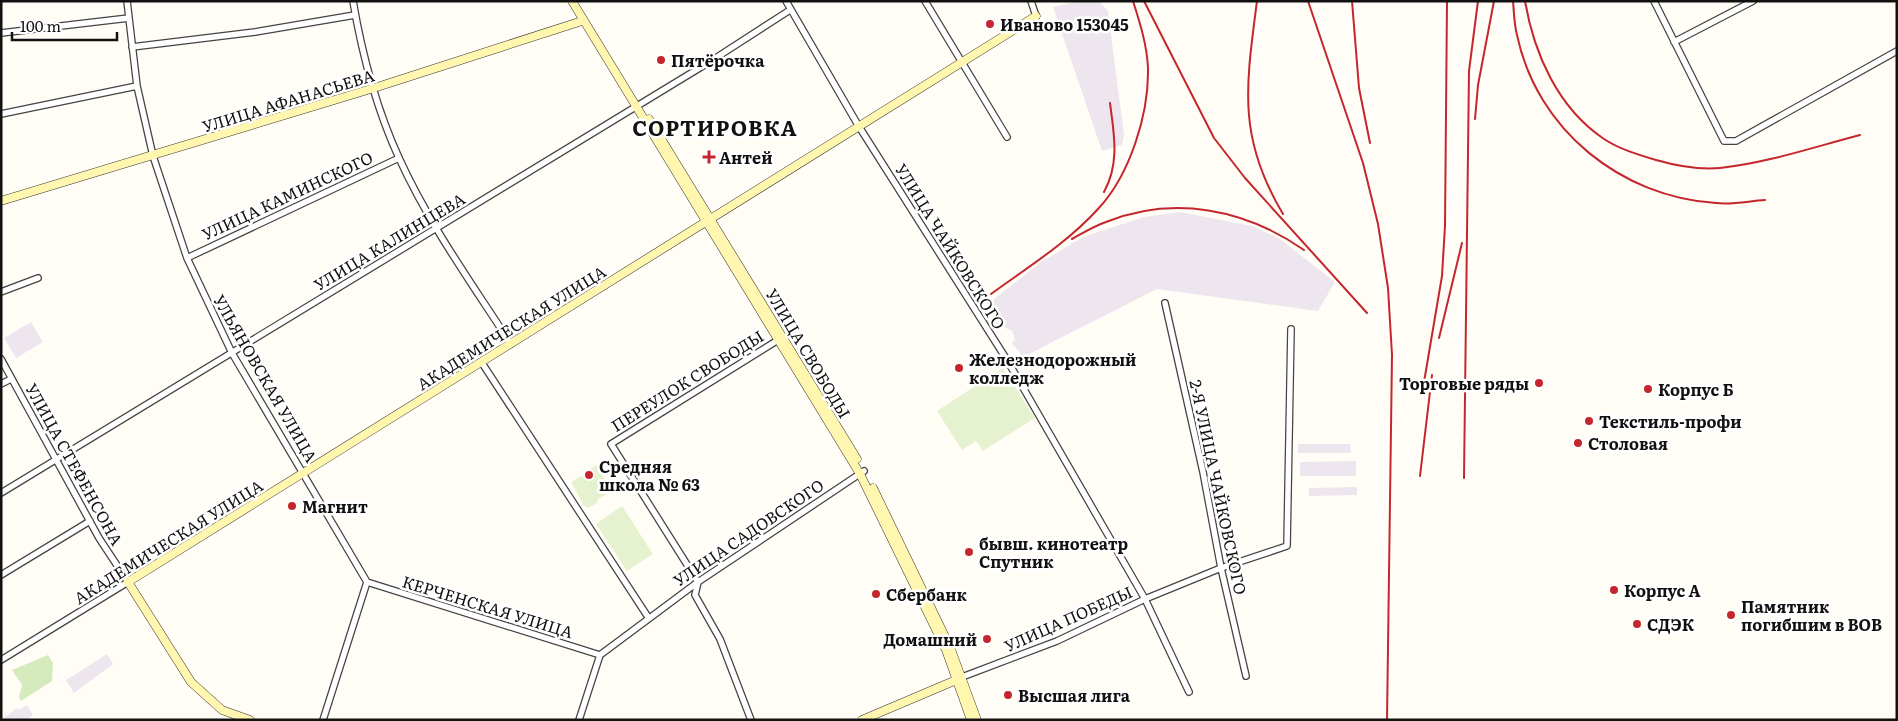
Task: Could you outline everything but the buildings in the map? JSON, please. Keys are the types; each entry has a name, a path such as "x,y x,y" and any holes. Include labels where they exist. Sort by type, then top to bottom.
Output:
{"street":[{"name":"УЛЬЯНОВСКАЯ УЛИЦА","path":"127,1 137,86 153,156 187,258 232,353 368,582"},
{"path":"353,1 374,88 399,158 437,228 511,344"},
{"name":"УЛИЦА СВОБОДЫ","path":"572,1 862,473 950,647 971,720"},
{"name":"УЛИЦА ЧАЙКОВСКОГО","path":"786,1 858,125 1007,360 1145,599 1189,692"},
{"path":"925,1 1006,137"},
{"path":"1031,1 1036,16"},
{"path":"1654,1 1724,141 1736,141 1897,52"},
{"path":"1674,42 1753,1"},
{"name":"УЛИЦА КАЛИНЦЕВА","path":"1,493 637,104 711,61 790,10"},
{"path":"132,47 256,32 355,14"},
{"name":"АКАДЕМИЧЕСКАЯ УЛИЦА","path":"1,660 482,363 707,219 791,169 858,125 1036,16"},
{"path":"1,32 129,18"},
{"name":"УЛИЦА АФАНАСЬЕВА","path":"1,201 374,88 582,20"},
{"path":"1,114 137,86"},
{"name":"УЛИЦА КАМИНСКОГО","path":"187,258 399,158"},
{"name":"УЛИЦА СВОБОДЫ","path":"707,219 778,340 862,473"},
{"path":"1,292 38,278"},
{"name":"2-Я УЛИЦА ЧАЙКОВСКОГО","path":"1165,303 1203,472 1221,568 1246,676"},
{"name":"УЛИЦА ПОБЕДЫ","path":"862,720 959,678 1056,641 1145,599 1221,568 1287,546 1291,329"},
{"name":"ПЕРЕУЛОК СВОБОДЫ","path":"698,582 611,444 778,340"},
{"name":"УЛИЦА СТЕФЕНСОНА","path":"1,358 11,380 57,459 90,521 128,582"},
{"path":"482,363 648,617"},
{"path":"1,384 11,380"},
{"name":"УЛИЦА САДОВСКОГО","path":"600,655 648,617 698,582 862,473"},
{"path":"1,575 90,521"},
{"path":"128,582 191,682 222,710 250,720"},
{"path":"323,720 368,582"},
{"name":"КЕРЧЕНСКАЯ УЛИЦА","path":"368,582 600,655"},
{"path":"698,582 695,595 720,639 751,720"},
{"path":"579,720 600,655"},
{"name":"УЛИЦА СВОБОДЫ","path":"959,678 977,720"}],"shaded area":[{"path":"1080,1 1099,1 1108,11 1124,135 1122,145 1102,151 1053,7"},
{"path":"1180,212 1252,226 1280,239 1335,282 1318,311 1157,289 1023,357 1012,343 1015,339 1012,331 1004,327 989,303 1041,262 1083,237 1144,217"},
{"path":"31,322 43,342 16,358 4,338"},
{"path":"1298,444 1350,444 1351,453 1298,453"},
{"path":"1356,461 1356,476 1300,476 1300,462"},
{"path":"1357,487 1357,495 1309,496 1309,488"},
{"path":"107,654 113,664 74,693 66,680"},
{"path":"27,705 33,715 27,720 1,720 17,708 19,710"}],"green space":[{"path":"1003,368 1035,418 983,451 976,441 962,450 937,411"},
{"path":"596,465 612,491 598,499 597,503 588,508 584,506 571,482 581,476 584,477 583,474"},
{"path":"622,506 653,554 627,571 596,524"},
{"path":"48,655 53,663 52,681 21,701 19,697 22,685 12,670"}],"railway":[{"path":"991,294 1047,254 1086,221 1109,195 1128,162 1141,124 1145,105 1148,68 1145,42 1133,1"},
{"path":"1144,1 1214,138 1245,178 1367,313"},
{"path":"1257,1 1248,85 1252,135 1258,160 1268,186 1283,214"},
{"path":"1308,1 1363,163 1378,224 1388,288 1392,355 1387,720"},
{"path":"1352,1 1359,88 1370,143"},
{"path":"1424,382 1442,276 1445,226 1447,1"},
{"path":"1464,478 1469,71 1478,1"},
{"path":"1475,119 1478,85 1494,1"},
{"path":"1513,1 1516,31 1527,69 1543,100 1564,128 1588,152 1617,172 1648,188 1681,198 1722,203 1765,200"},
{"path":"1525,1 1529,21 1542,60 1561,96 1588,126 1610,143 1623,149 1672,164 1696,168 1720,168 1773,159 1860,135"},
{"path":"1104,192 1109,181 1114,159 1114,137 1110,103"},
{"path":"1072,239 1102,224 1132,214 1157,209 1183,208 1208,210 1233,216 1281,236 1304,250"},
{"path":"1439,338 1462,243"},
{"path":"1420,476 1432,375"}],"place":[{"name":"Иваново 153045","path":"990,24"},
{"name":"Пятёрочка","path":"661,60"},
{"name":"Антей","path":"709,157"},
{"name":"Железнодорожный колледж","path":"959,368"},
{"name":"Торговые ряды","path":"1539,383"},
{"name":"Корпус Б","path":"1648,389"},
{"name":"Текстиль-профи","path":"1589,421"},
{"name":"Столовая","path":"1578,443"},
{"name":"Средняя школа № 63","path":"589,475"},
{"name":"Магнит","path":"292,506"},
{"name":"бывш. кинотеатр Спутник","path":"969,552"},
{"name":"Корпус А","path":"1614,590"},
{"name":"Сбербанк","path":"876,594"},
{"name":"Памятник погибшим в ВОВ","path":"1731,615"},
{"name":"СДЭК","path":"1637,624"},
{"name":"Домашний","path":"987,639"},
{"name":"Высшая лига","path":"1008,695"}],"district":[{"name":"СОРТИРОВКА","path":"715,126"}]}
